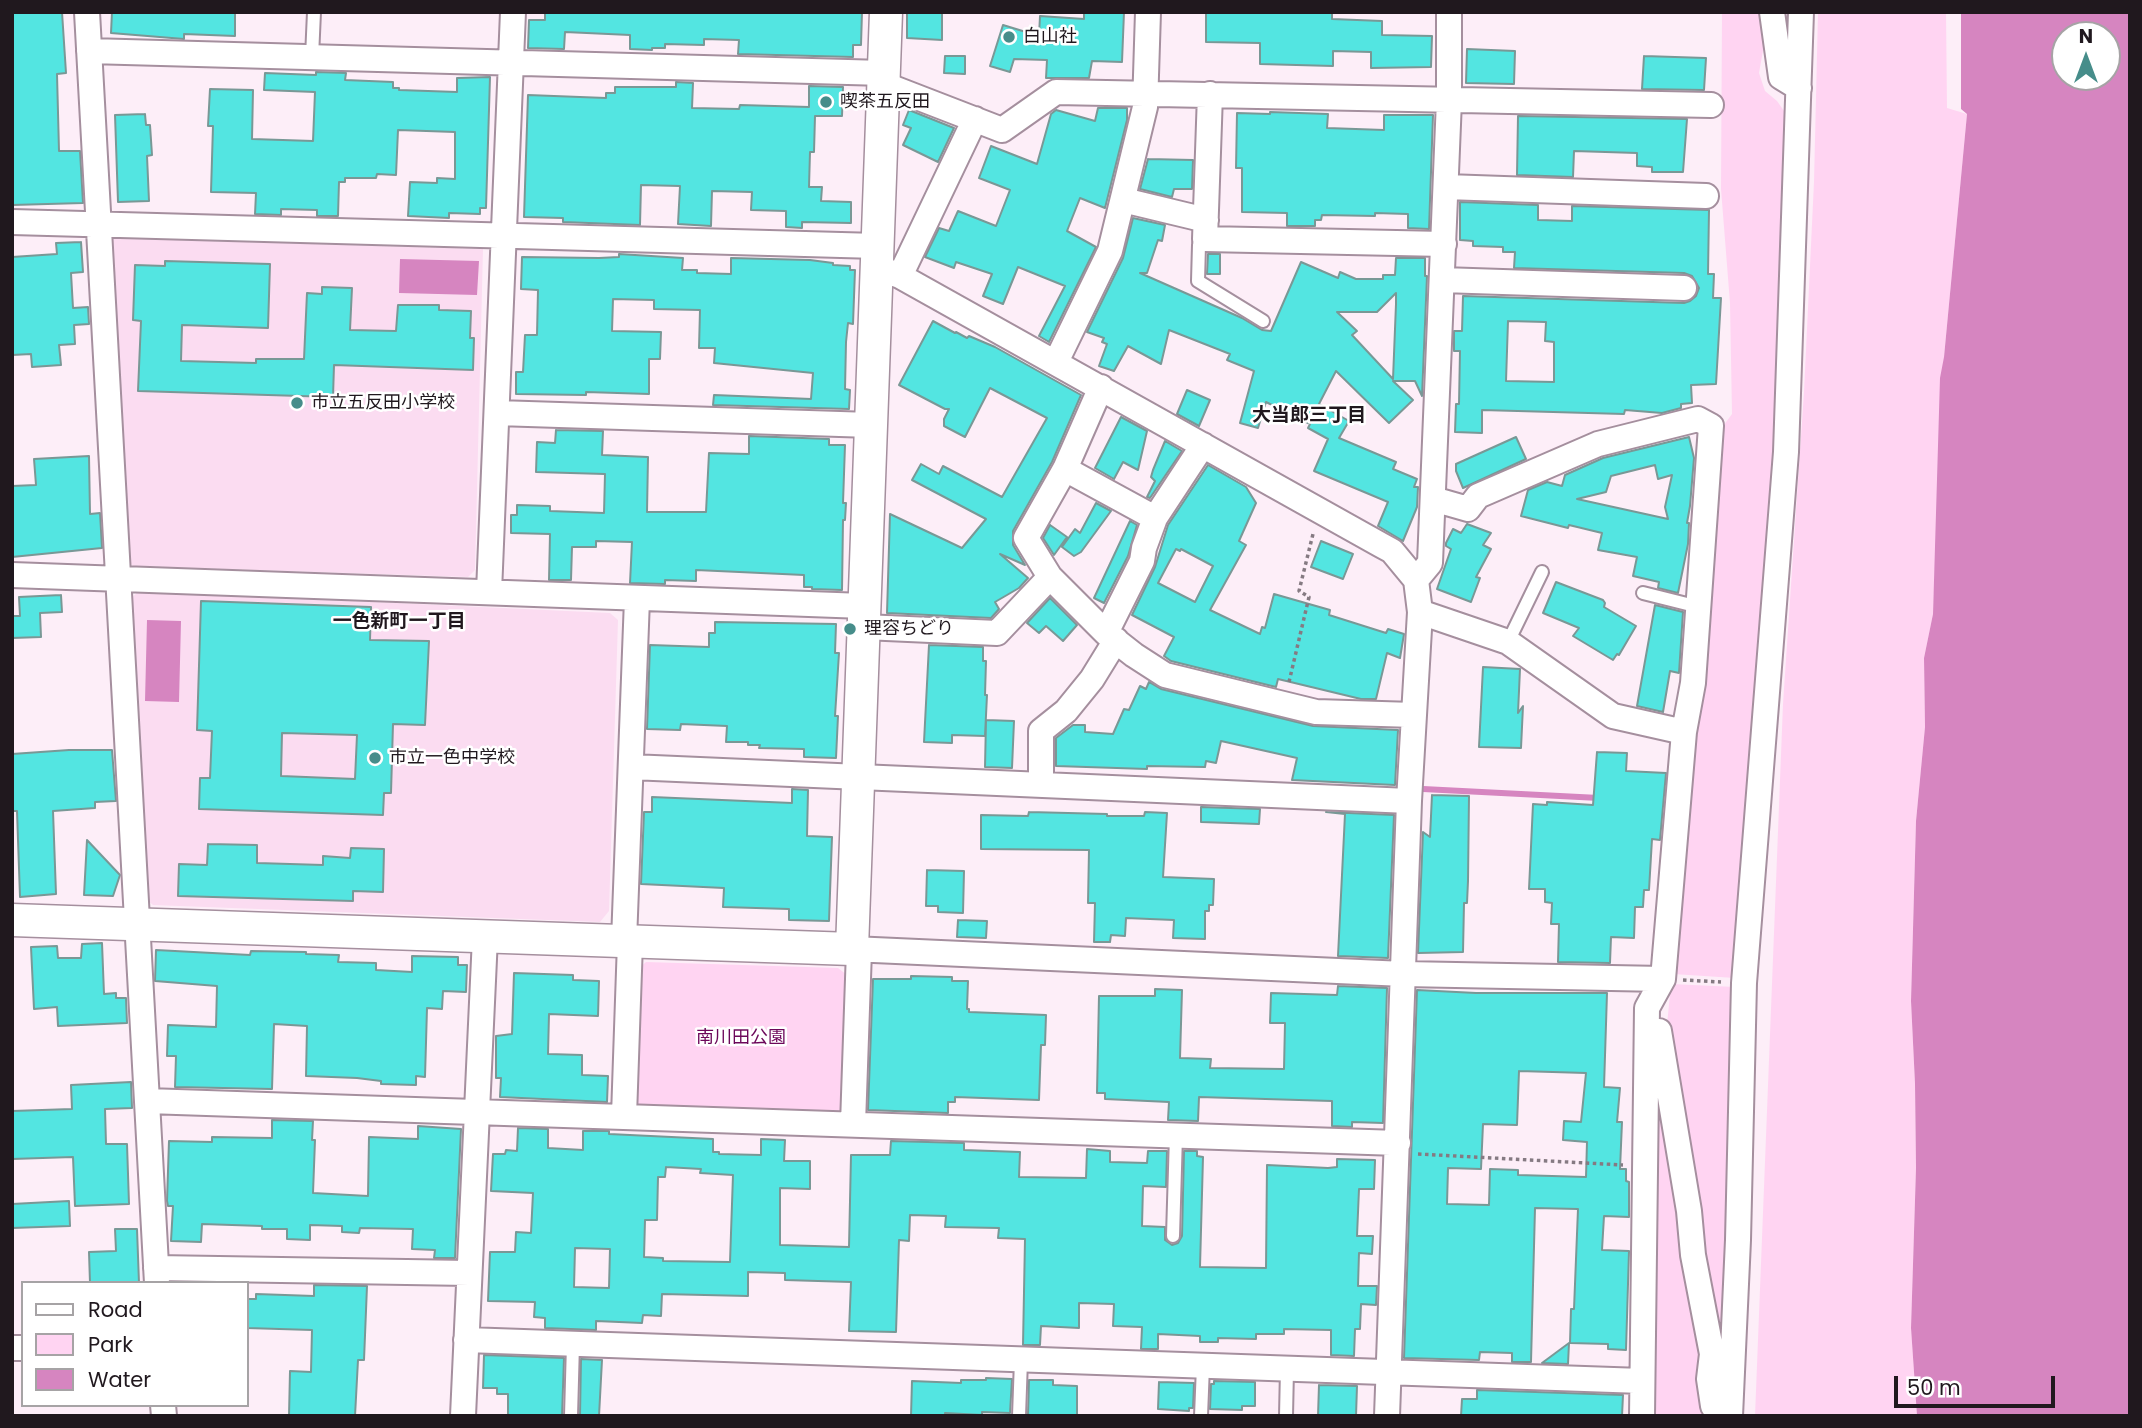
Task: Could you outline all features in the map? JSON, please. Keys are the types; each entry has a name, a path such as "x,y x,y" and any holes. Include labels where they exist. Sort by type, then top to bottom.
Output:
{"street":[{"path":"87,12 156,1275 469,1273"},
{"path":"489,592 513,12"},
{"path":"853,1124 858,777 871,425 885,263 886,12"},
{"path":"1056,362 1110,251 1145,107 1148,12"},
{"path":"1416,580 1430,563 1449,100 1449,12"},
{"path":"1772,12 1781,77 1799,88"},
{"path":"1647,1008 1658,1024 1685,1184 1693,1255 1712,1354 1709,1379 1713,1406 1730,1413 1738,1240 1744,983 1786,452 1801,12"},
{"path":"89,51 884,79 1002,130 1056,92 1711,105"},
{"path":"1206,230 1210,94"},
{"path":"885,263 975,119"},
{"path":"1446,187 1706,196"},
{"path":"1123,200 1206,230 1444,244"},
{"path":"12,222 504,237 885,263 1392,551 1416,580 1420,612 1409,801 1387,1416"},
{"path":"1442,280 1684,288"},
{"path":"1101,387 1065,469 1026,538 1050,577 1111,637 1165,675 1315,712 1414,715"},
{"path":"496,413 871,425"},
{"path":"1433,499 1468,509 1478,496 1598,444 1698,419 1711,426 1693,683 1684,732 1663,979 1647,1008 1642,1416"},
{"path":"1041,785 1041,731 1066,711 1092,679 1143,561 1144,548 1155,518 1203,445"},
{"path":"1065,469 1155,518"},
{"path":"12,575 637,599 864,617 997,633 1050,577"},
{"path":"625,1116 631,767 637,599"},
{"path":"1420,612 1508,642 1613,716 1684,732"},
{"path":"631,767 1409,801"},
{"path":"12,920 855,950 1404,974 1663,979"},
{"path":"463,1416 485,937"},
{"path":"147,1101 1176,1135 1397,1148"},
{"path":"466,1340 1642,1381"}],"lane":[{"path":"312,57 314,12"},
{"path":"1206,230 1199,245 1198,281 1263,321"},
{"path":"1508,642 1542,572"},
{"path":"1643,593 1699,607"},
{"path":"1173,1236 1176,1135"},
{"path":"571,1416 573,1344"},
{"path":"1019,1416 1021,1360"},
{"path":"1201,1416 1203,1366"},
{"path":"1286,1416 1287,1369"}],"path":[{"path":"1284,704 1308,597 1299,591 1319,510"},
{"path":"1663,979 1744,983"},
{"path":"1397,1148 1646,1166"}],"shaded area":[{"name":"市立五反田小学校","path":"111,238 483,249 475,570 468,577 133,566 121,555"},
{"name":"市立一色中学校","path":"139,591 610,613 618,620 609,911 600,922 153,905 144,897 128,601"}],"green space":[{"path":"1722,12 1764,12 1767,28 1759,73 1765,91 1777,101 1789,118 1776,450 1735,978 1673,974 1721,429 1732,414 1730,303 1721,189"},
{"path":"1818,12 1946,12 1947,108 1967,114 1944,357 1933,614 1924,658 1925,727 1916,821 1911,1001 1916,1168 1911,1328 1917,1416 1755,1416 1783,704 1804,392 1814,182"},
{"name":"南川田公園","path":"646,962 838,968 847,975 845,1105 837,1115 642,1108 634,1101 638,969"},
{"path":"1671,984 1735,987 1725,1376 1699,1254 1703,1226 1693,1206 1667,1025"},
{"path":"1659,1067 1711,1416 1656,1416 1651,1402"}],"water":[{"path":"1961,12 2130,12 2130,1416 1917,1416 1911,1328 1916,1168 1911,1001 1916,821 1925,727 1924,658 1933,614 1940,378 1967,114 1961,109"},
{"path":"400,259 479,261 477,295 399,293"},
{"path":"147,620 181,621 179,702 145,701"}],"building":[{"path":"12,12 62,12 66,73 57,74 59,151 80,151 83,203 12,205"},
{"path":"112,12 235,12 235,36 184,34 184,39 111,33"},
{"path":"545,12 862,12 861,45 853,45 853,57 738,54 739,40 704,39 704,45 665,44 665,48 652,50 630,49 630,35 565,32 564,49 528,48 529,20 545,20"},
{"path":"907,12 942,12 942,40 907,38"},
{"path":"1084,12 1124,12 1122,62 1092,61 1089,78 1046,78 1047,60 1014,59 1010,72 990,66 1003,25 1039,36 1040,16 1084,19"},
{"path":"1206,12 1332,12 1332,19 1382,21 1382,35 1432,36 1431,67 1371,68 1371,52 1333,51 1333,66 1260,64 1260,43 1206,42"},
{"path":"1467,49 1515,51 1514,84 1466,83"},
{"path":"945,56 965,56 965,74 944,73"},
{"path":"1644,56 1706,58 1704,90 1642,89"},
{"path":"316,72 346,73 345,80 393,82 393,88 399,90 457,92 457,78 490,77 486,208 480,208 480,214 449,213 449,218 408,216 410,182 437,183 437,178 455,179 455,132 398,130 396,175 377,174 376,178 345,178 345,182 339,182 338,216 317,216 317,210 281,209 281,215 255,214 256,193 211,192 213,126 208,126 210,89 253,90 252,139 313,141 315,92 264,90 265,73 316,75"},
{"path":"676,82 693,83 692,108 739,109 740,105 809,107 809,86 843,87 842,116 815,116 809,187 822,187 821,201 851,202 851,223 802,222 802,228 786,227 786,211 751,210 752,192 712,191 711,226 678,224 680,186 641,185 640,225 563,222 563,218 524,217 528,95 606,98 606,93 615,93 615,87 676,87"},
{"path":"1098,108 1127,108 1127,120 1105,208 1080,198 1067,231 1096,247 1049,342 1039,336 1065,286 1018,267 1003,304 983,296 992,274 956,262 954,268 925,257 939,228 949,231 958,211 996,226 1010,190 979,178 991,146 1037,164 1051,114 1056,110 1095,121"},
{"path":"909,110 954,128 938,162 903,145 911,128 903,125"},
{"path":"1237,113 1328,114 1327,128 1384,130 1384,115 1433,115 1429,229 1408,228 1408,214 1322,215 1321,220 1315,220 1315,226 1287,226 1287,213 1242,212 1242,168 1236,168"},
{"path":"145,114 146,125 150,125 152,155 147,156 149,201 118,202 115,115"},
{"path":"1518,116 1687,119 1683,172 1652,172 1652,167 1637,166 1637,153 1574,151 1573,177 1517,175"},
{"path":"1148,159 1193,160 1192,189 1174,189 1172,197 1140,189"},
{"path":"1460,202 1538,205 1538,220 1572,221 1572,206 1709,210 1708,274 1714,274 1713,298 1721,298 1716,384 1691,385 1692,403 1681,404 1681,408 1662,413 1625,410 1624,414 1482,410 1482,433 1455,432 1456,404 1459,404 1460,351 1454,351 1454,331 1462,331 1463,296 1684,303 1696,296 1699,288 1692,276 1684,273 1514,268 1515,252 1503,252 1503,247 1473,246 1473,241 1460,240","holes":["1508,321 1546,322 1545,341 1554,342 1554,382 1506,381"]},
{"path":"1133,218 1165,225 1162,241 1158,240 1147,273 1140,273 1242,318 1262,330 1271,331 1301,262 1338,278 1340,272 1356,279 1383,279 1383,275 1395,275 1396,258 1425,258 1427,276 1422,396 1415,381 1393,381 1413,400 1389,423 1336,371 1319,404 1349,421 1339,438 1396,462 1393,469 1417,479 1414,487 1418,487 1417,507 1403,541 1378,526 1388,502 1314,471 1328,439 1308,428 1310,424 1266,402 1258,428 1240,423 1254,371 1227,360 1230,354 1169,330 1161,364 1128,346 1114,371 1099,366 1107,344 1102,342 1104,338 1087,332 1123,258","holes":["1396,293 1393,379 1352,335 1357,331 1337,312 1377,312"]},
{"path":"81,242 83,272 71,273 73,308 88,307 89,324 74,325 75,344 59,345 61,365 32,367 31,354 12,355 12,257 57,254 56,243"},
{"path":"619,254 683,258 682,270 697,270 697,273 731,274 731,258 810,260 850,266 850,270 855,270 853,324 848,323 846,342 845,389 850,390 849,409 713,405 714,395 811,399 813,373 714,363 715,348 699,348 700,310 654,309 654,300 613,299 612,331 661,332 660,359 649,359 649,394 516,394 516,372 523,372 525,335 537,335 538,290 521,289 522,257 599,258 619,257"},
{"path":"1208,254 1220,254 1220,274 1207,274"},
{"path":"165,261 270,264 268,328 182,325 181,361 256,363 256,359 304,359 307,293 322,294 322,287 352,288 350,330 396,331 398,305 439,305 439,310 471,311 473,370 334,365 333,397 138,391 141,321 133,320 135,265 165,266"},
{"path":"933,321 955,333 995,347 1081,395 1052,462 1013,531 1013,545 1025,565 1000,554 1028,578 1019,588 995,602 999,609 991,618 887,613 890,514 962,548 986,519 912,480 921,464 939,474 943,466 1002,497 1047,418 990,388 965,437 944,426 949,409 899,385"},
{"path":"1187,390 1210,400 1199,426 1177,414"},
{"path":"1121,417 1147,431 1138,470 1123,462 1114,479 1095,468"},
{"path":"556,430 603,431 602,455 648,457 647,512 706,512 709,453 749,454 749,436 829,439 829,445 845,445 843,503 846,503 843,520 842,590 804,587 804,575 696,570 696,581 630,583 632,542 596,541 596,547 572,547 571,580 549,580 550,534 511,533 511,515 517,515 517,505 550,506 550,511 604,513 605,474 536,472 537,442 555,443"},
{"path":"1516,437 1526,459 1463,488 1456,464"},
{"path":"1689,437 1694,458 1687,523 1688,544 1678,593 1658,588 1659,582 1633,576 1637,557 1598,550 1602,533 1521,516 1528,490 1547,482 1562,486 1565,475 1603,458","holes":["1655,465 1658,479 1672,475 1665,507 1668,519 1577,499 1606,492 1611,476"]},
{"path":"1165,441 1182,451 1150,498 1147,497 1155,481 1151,477"},
{"path":"89,456 90,514 100,513 102,548 12,557 12,486 36,485 34,459"},
{"path":"1208,465 1246,487 1256,503 1239,541 1246,545 1210,610 1260,634 1262,627 1265,628 1274,594 1330,610 1329,615 1386,633 1388,629 1404,634 1400,658 1387,653 1376,699 1361,699 1278,679 1276,687 1171,661 1164,656 1174,637 1132,615 1155,567 1168,525","holes":["1176,549 1181,549 1213,566 1195,602 1158,583"]},
{"path":"1096,503 1111,511 1081,552 1074,556 1062,547 1075,529 1080,533"},
{"path":"1130,521 1137,525 1128,556 1104,603 1094,598"},
{"path":"1467,524 1491,533 1483,545 1491,549 1476,577 1480,578 1471,602 1437,589 1451,549 1446,543 1453,529 1461,533"},
{"path":"1050,525 1067,537 1054,555 1043,538"},
{"path":"1321,541 1353,554 1343,579 1311,567"},
{"path":"1556,582 1603,600 1604,607 1636,626 1619,655 1613,660 1573,636 1579,628 1543,613"},
{"path":"61,595 62,612 40,613 41,637 12,638 12,616 20,616 19,597"},
{"path":"1050,598 1077,625 1063,641 1046,626 1039,633 1027,623"},
{"path":"201,601 371,607 370,640 429,641 425,725 393,724 391,793 384,793 383,815 199,809 200,778 210,778 212,731 197,730","holes":["282,733 357,735 355,779 281,776"]},
{"path":"1655,605 1683,612 1679,673 1670,671 1663,712 1637,706"},
{"path":"715,622 836,624 835,653 839,653 835,716 838,716 836,758 804,757 804,749 759,748 760,745 748,745 748,742 726,742 727,726 681,724 680,730 647,729 650,645 709,647 709,633 715,633"},
{"path":"929,645 983,647 987,695 985,736 952,735 952,743 924,742"},
{"path":"1483,667 1520,669 1518,713 1523,706 1521,748 1479,747"},
{"path":"1149,682 1161,689 1313,726 1398,730 1395,785 1292,780 1297,758 1221,741 1216,763 1206,761 1205,767 1147,766 1147,769 1056,766 1056,738 1073,725 1085,725 1085,732 1113,734 1124,709 1129,710 1140,686 1146,689"},
{"path":"986,720 1014,721 1012,768 985,767"},
{"path":"112,750 116,801 95,802 95,808 53,811 56,894 20,897 17,811 12,811 12,754"},
{"path":"1597,752 1627,753 1626,771 1666,773 1660,840 1652,839 1649,890 1644,890 1643,907 1635,907 1634,938 1611,937 1610,963 1558,962 1559,924 1551,924 1552,903 1545,902 1545,889 1529,889 1533,804 1547,805 1547,802 1593,805"},
{"path":"792,789 808,790 807,836 832,837 829,921 789,920 789,909 723,907 724,888 641,884 644,812 652,812 652,797 792,803"},
{"path":"1432,795 1469,796 1468,881 1467,903 1464,903 1463,952 1418,953 1423,832 1430,837"},
{"path":"1201,807 1260,809 1259,824 1201,822"},
{"path":"1029,812 1107,816 1167,813 1163,877 1214,879 1213,905 1209,905 1209,911 1205,911 1205,939 1173,938 1174,920 1126,918 1125,936 1111,935 1110,942 1094,942 1095,903 1088,903 1089,850 981,849 981,815 1028,816"},
{"path":"1326,812 1394,815 1388,958 1338,956 1345,814"},
{"path":"87,840 120,875 113,896 84,895"},
{"path":"208,844 257,845 257,863 323,865 323,856 350,858 351,848 384,849 383,892 353,891 353,901 178,896 179,864 207,865"},
{"path":"927,870 964,871 963,913 938,912 938,906 926,906"},
{"path":"958,920 987,921 986,938 957,937"},
{"path":"102,943 104,994 116,993 116,998 126,998 127,1023 58,1026 57,1007 34,1009 31,947 57,946 58,958 81,958 82,944"},
{"path":"156,950 250,955 251,951 306,952 339,955 338,962 376,963 376,970 412,972 412,956 458,957 458,965 467,965 466,992 443,991 442,1009 427,1008 425,1077 416,1076 416,1085 381,1084 381,1081 357,1078 306,1076 307,1026 274,1024 272,1089 175,1087 176,1056 167,1056 168,1025 216,1027 217,986 155,981"},
{"path":"514,973 573,975 573,980 599,981 598,1016 549,1014 548,1054 582,1055 582,1075 608,1076 607,1102 500,1097 501,1078 496,1078 496,1036 512,1034"},
{"path":"911,976 952,977 952,981 968,981 969,1012 1046,1015 1045,1045 1041,1045 1039,1100 955,1097 955,1102 948,1102 948,1113 868,1110 873,979 911,979"},
{"path":"1338,986 1387,988 1383,1123 1352,1122 1352,1127 1332,1126 1332,1101 1199,1097 1198,1121 1168,1120 1169,1102 1105,1099 1105,1093 1097,1093 1099,996 1155,996 1155,989 1182,990 1180,1058 1211,1059 1210,1068 1284,1069 1285,1023 1270,1023 1271,993 1337,995"},
{"path":"1417,990 1607,993 1604,1087 1620,1088 1617,1122 1622,1122 1620,1169 1626,1169 1626,1181 1629,1182 1629,1217 1604,1216 1602,1250 1629,1251 1626,1350 1608,1349 1608,1344 1570,1343 1578,1209 1535,1208 1531,1362 1512,1362 1512,1353 1480,1352 1479,1360 1404,1358","holes":["1519,1071 1586,1073 1581,1122 1564,1121 1563,1140 1587,1142 1586,1177 1518,1175 1518,1170 1490,1169 1489,1205 1447,1204 1448,1168 1481,1169 1483,1124 1517,1125"]},
{"path":"131,1082 132,1108 105,1109 106,1144 127,1144 129,1204 75,1206 73,1157 12,1159 12,1111 72,1109 71,1085"},
{"path":"272,1120 313,1121 313,1193 368,1196 369,1137 418,1139 418,1126 461,1129 455,1258 434,1258 435,1250 412,1249 413,1229 360,1228 359,1233 342,1232 342,1226 310,1225 310,1240 287,1239 287,1229 202,1224 201,1242 171,1241 173,1206 168,1206 167,1201 169,1141 212,1142 212,1137 272,1138"},
{"path":"518,1128 548,1129 548,1148 583,1150 583,1131 713,1139 713,1152 719,1154 761,1155 761,1139 785,1140 784,1161 810,1161 810,1189 780,1188 780,1245 849,1247 851,1155 890,1155 891,1141 964,1143 964,1150 1020,1152 1019,1177 1086,1178 1087,1149 1110,1151 1110,1162 1147,1163 1148,1151 1167,1151 1166,1187 1143,1186 1142,1226 1165,1227 1165,1240 1172,1245 1178,1243 1182,1236 1184,1151 1197,1151 1197,1156 1203,1157 1200,1267 1266,1268 1267,1165 1328,1168 1337,1167 1337,1159 1375,1160 1374,1189 1359,1189 1357,1236 1373,1236 1372,1254 1359,1253 1358,1286 1377,1286 1376,1305 1361,1304 1360,1329 1355,1329 1354,1356 1331,1355 1331,1330 1284,1329 1284,1334 1256,1334 1256,1339 1218,1338 1218,1342 1200,1342 1200,1336 1158,1334 1158,1349 1141,1349 1142,1327 1113,1326 1114,1304 1079,1303 1079,1328 1041,1326 1040,1345 1023,1345 1025,1239 998,1238 999,1228 945,1227 946,1216 910,1215 909,1241 899,1240 896,1332 849,1331 851,1282 785,1280 785,1273 748,1272 748,1296 662,1294 661,1316 643,1315 642,1323 596,1321 596,1330 545,1328 545,1318 534,1317 535,1302 488,1301 490,1252 515,1252 516,1232 531,1233 533,1193 491,1191 493,1154 505,1154 506,1150 517,1151","holes":["666,1167 701,1169 700,1173 733,1175 730,1262 663,1261 663,1258 644,1257 645,1220 657,1220 658,1177 665,1177","575,1248 610,1249 609,1288 574,1287"]},
{"path":"69,1201 70,1226 12,1228 12,1204"},
{"path":"115,1229 137,1229 139,1281 90,1281 89,1252 116,1251"},
{"path":"314,1285 367,1286 364,1360 358,1360 355,1416 289,1416 290,1371 311,1372 312,1330 248,1328 248,1299 256,1299 256,1294 314,1296"},
{"path":"1569,1343 1568,1364 1542,1363"},
{"path":"484,1355 564,1358 562,1416 508,1416 508,1394 497,1394 497,1388 483,1388"},
{"path":"581,1359 602,1360 599,1416 580,1416"},
{"path":"1012,1379 1010,1413 911,1416 912,1381 961,1383 961,1380"},
{"path":"1029,1380 1053,1380 1053,1385 1077,1386 1077,1416 1030,1416"},
{"path":"1214,1381 1255,1382 1255,1406 1242,1406 1242,1410 1210,1409 1211,1384 1214,1384"},
{"path":"1159,1382 1194,1383 1193,1408 1189,1408 1189,1411 1158,1409"},
{"path":"1319,1385 1357,1386 1356,1416 1318,1416"},
{"path":"1477,1390 1623,1395 1622,1416 1461,1416 1462,1399 1477,1399"}],"waterway":[{"path":"1423,789 1599,798"}],"place":[{"name":"白山社","path":"1009,37"},
{"name":"喫茶五反田","path":"826,102"},
{"name":"市立五反田小学校","path":"297,403"},
{"name":"理容ちどり","path":"850,629"},
{"name":"市立一色中学校","path":"375,758"}],"district":[{"name":"大当郎三丁目","path":"1309,416"},
{"name":"一色新町一丁目","path":"399,622"}]}
